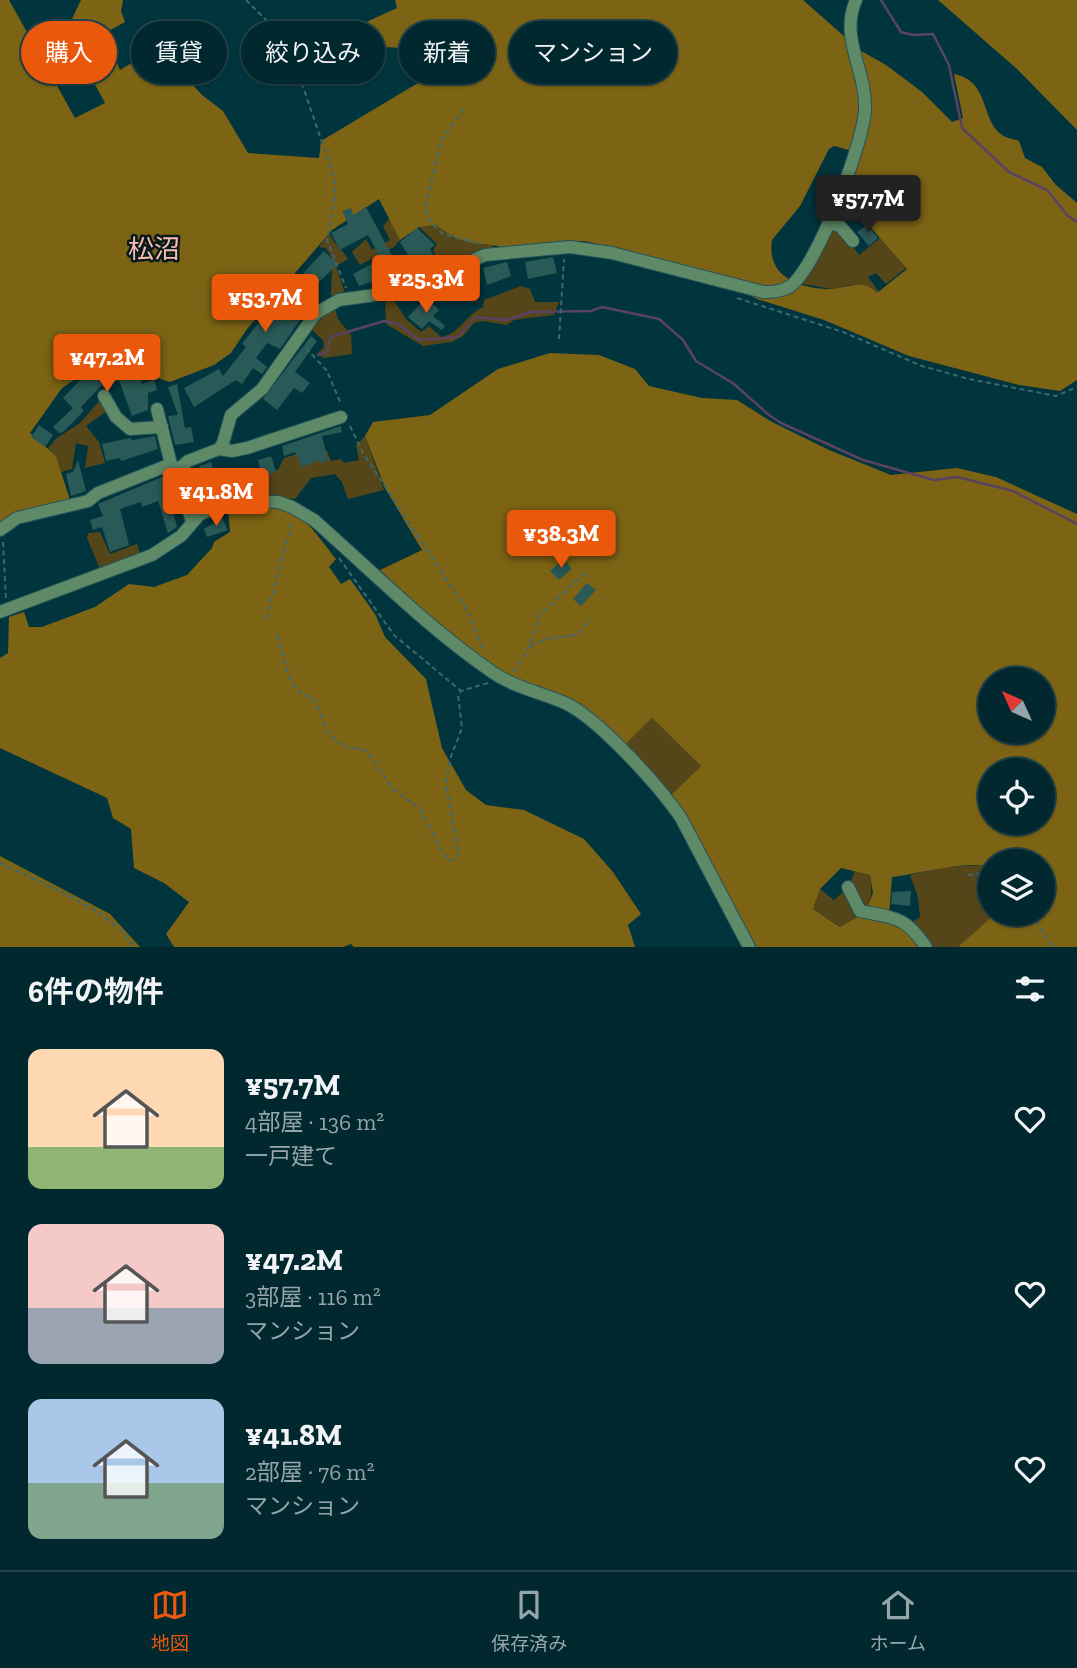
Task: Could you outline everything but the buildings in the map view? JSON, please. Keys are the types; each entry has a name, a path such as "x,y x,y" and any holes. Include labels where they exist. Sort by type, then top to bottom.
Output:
{"street":[{"path":"219,449 231,415 262,389 316,313 338,300 404,291 465,263 501,252 587,248 775,293 794,282 842,194 865,114 865,93 849,30 856,0"},
{"path":"828,223 840,226 853,241"},
{"path":"104,396 116,417 130,429 162,427"},
{"path":"157,409 192,521"},
{"path":"1,532 6,523 16,518 88,502 98,493 219,449 232,451 247,448 345,419"},
{"path":"3,611 152,555 181,536 200,514 219,507 249,502 278,502 296,508 314,520 456,645 501,678 579,711 653,781 681,818 749,947"},
{"path":"848,887 860,911 908,923 926,947"}],"path":[{"path":"247,0 292,51 335,181 335,198 327,240 350,298"},
{"path":"464,109 441,141 425,208 430,222 443,234 472,244 489,246 501,252"},
{"path":"559,339 564,247"},
{"path":"731,295 843,332 922,366 969,379 1056,396 1077,387"},
{"path":"297,340 327,371 345,419 363,453 468,612 501,678"},
{"path":"266,619 296,508"},
{"path":"1,532 6,564 3,611"},
{"path":"338,558 394,635 461,691"},
{"path":"529,647 545,607 587,571"},
{"path":"461,691 501,678 529,647 546,639 577,635 590,619"},
{"path":"277,635 290,680 297,690 315,701 329,734 343,746 364,750 370,756 393,789 420,809 443,853 451,861 459,855 446,785 450,759 462,728 458,699 461,691"},
{"path":"0,863 102,915 119,929 134,947"},
{"path":"968,875 978,874"},
{"path":"1038,926 1053,947"}],"shaded area":[{"path":"0,0 9,0 21,21 21,84 56,84 75,118 105,103 95,84 117,84 117,63 120,70 131,63 131,84 192,84 223,111 248,153 319,158 321,141 416,84 495,84 495,21 399,21 399,48 385,47 385,21 369,21 397,8 395,0 803,0 861,51 886,65 922,92 952,122 963,118 954,74 974,84 995,128 1004,136 1019,141 1025,158 1042,167 1056,185 1077,203 1077,380 1060,391 1019,385 909,356 824,320 757,299 704,271 585,241 500,247 462,240 436,225 419,227 400,240 379,199 332,230 247,329 231,353 214,365 170,382 117,365 89,370 62,388 30,433 56,456 70,500 0,525","holes":["834,146 849,150 845,198 907,269 877,293 863,285 830,289 796,283 787,278 774,263 772,240 800,206 829,149"]},
{"path":"81,0 123,0 121,11 125,22 117,26 117,21 69,21"},
{"path":"938,0 1077,0 1077,130 1017,69"},
{"path":"390,218 400,240 394,247 360,265 352,252 366,239 372,250 390,240 383,226"},
{"path":"436,225 462,239 492,243 495,250 442,267 433,251 437,244 419,227"},
{"path":"829,228 841,231 859,255 880,238 906,268 886,284 876,273 868,277 879,292 877,293 850,285 833,289 796,283"},
{"path":"329,233 348,259 336,266 345,293 331,296 332,269 327,264 332,258 326,248 319,247"},
{"path":"521,286 530,289 535,302 559,302 554,315 514,320 507,325 483,321 474,323 463,336 452,342 423,346 386,324 385,300 392,298 407,320 421,332 429,326 441,337 453,332 483,307 484,300"},
{"path":"335,308 338,319 351,335 352,354 323,358 318,353 324,347 323,340 310,328 319,317"},
{"path":"550,353 599,355 635,369 649,386 702,398 737,400 772,422 829,450 891,475 957,468 996,477 1077,514 1077,947 958,947 982,926 1055,926 1055,849 978,849 978,865 955,866 892,877 889,915 866,910 873,893 870,875 841,868 820,889 813,909 840,927 864,913 891,919 923,947 753,947 672,794 701,766 652,718 626,744 589,711 494,670 428,616 380,570 422,550 385,488 365,436 373,422 430,415 498,369"},
{"path":"101,399 107,411 86,426 99,442 105,463 85,468 88,446 76,443 72,469 61,472 56,456 48,448 57,438 80,423"},
{"path":"365,436 384,490 348,499 342,482 335,474 311,478 295,499 230,495 193,505 190,500 204,493 250,488 249,478 278,470 284,458 312,449 327,451 331,461 341,459 344,463 359,460 356,445"},
{"path":"273,508 296,515 312,529 336,559 329,567 341,584 350,579 375,614 385,637 426,679 442,748 466,790 486,805 524,810 584,839 613,872 641,914 628,925 635,947 354,947 351,944 343,947 174,947 166,934 189,902 164,883 134,868 131,829 113,818 107,798 0,748 0,658 8,653 9,617 24,612 29,627 42,627 95,607 129,584 154,587 187,575 212,548 214,542 230,532 228,510"},
{"path":"100,532 110,554 137,544 140,554 100,569 87,538 88,533"},
{"path":"652,718 701,766 672,794 626,744"},
{"path":"0,856 110,914 140,947 0,947"},
{"path":"978,865 978,926 984,926 958,947 923,947 907,926 920,917 918,897 910,875 945,867"},
{"path":"855,871 870,875 871,895 862,912 841,927 813,909 820,889 834,900 844,891 856,893 851,881"}],"waterway":[{"path":"881,0 901,32 913,35 933,34 949,65 962,128 1009,172 1047,190 1068,216 1077,222"},
{"path":"318,355 326,353 331,337 384,321 398,324 419,340 458,337 475,317 506,320 531,312 591,311 602,307 659,319 683,340 696,361 734,384 781,423 863,460 934,480 957,477 1013,491 1077,524"}],"district":[{"name":"松沼","path":"154,249"}]}
